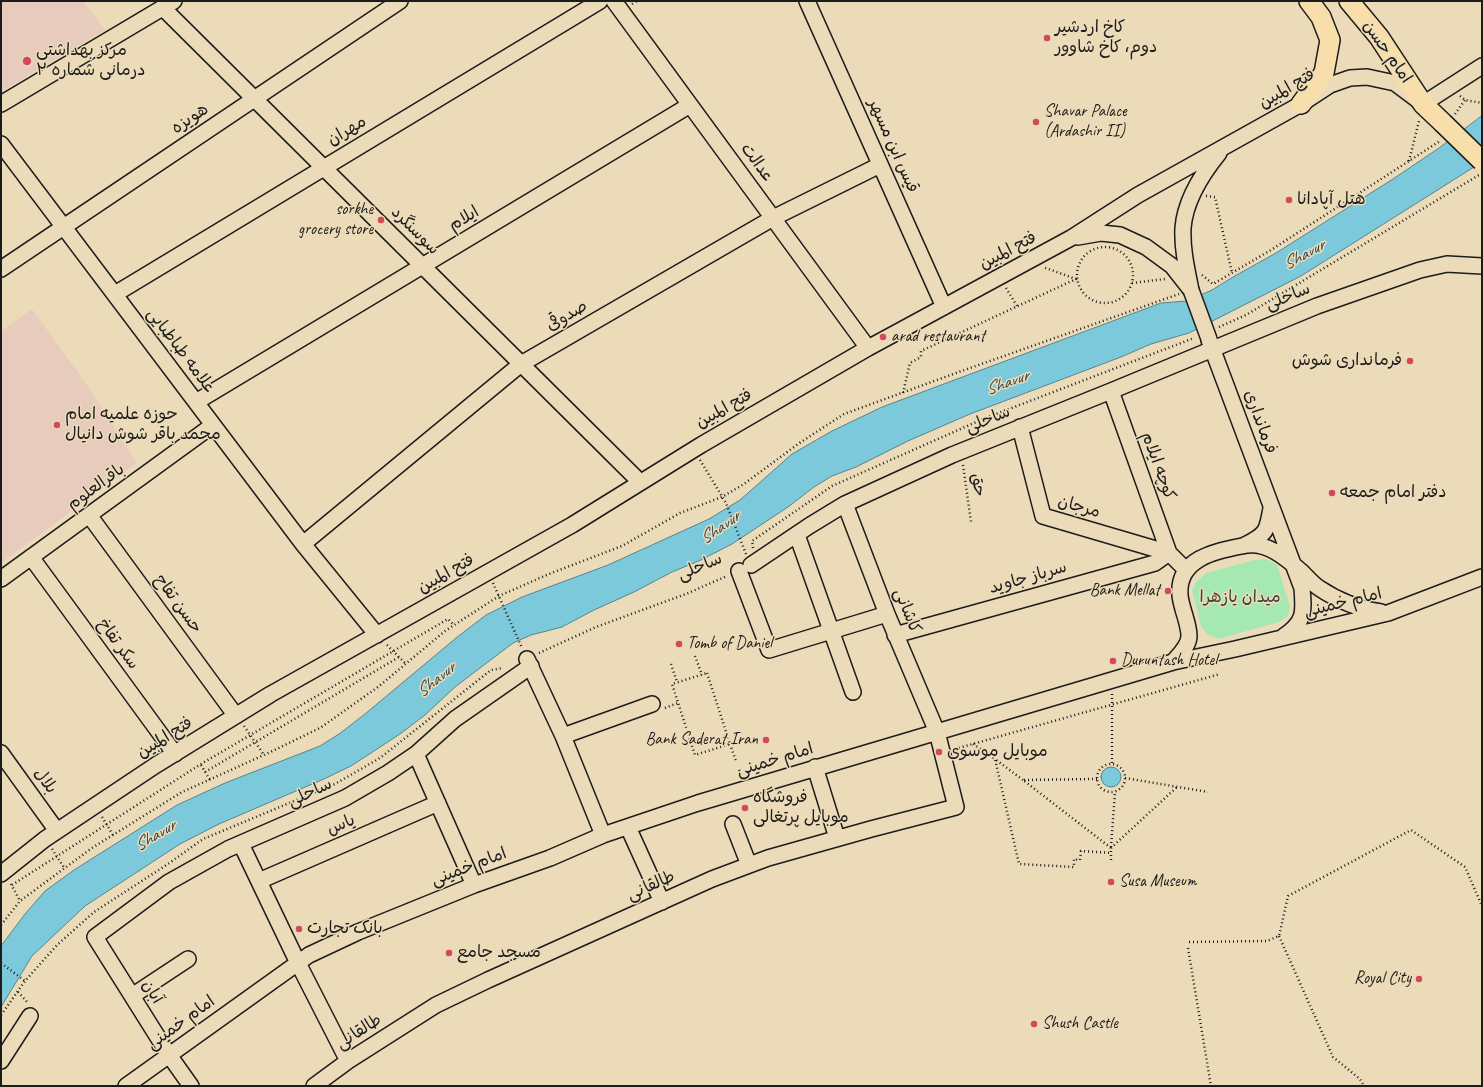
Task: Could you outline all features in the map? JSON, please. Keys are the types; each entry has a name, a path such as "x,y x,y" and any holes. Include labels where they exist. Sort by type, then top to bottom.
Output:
{"main road":[{"path":"1302,104 1324,73 1330,40 1321,17 1309,1"},
{"name":"امام حسن","path":"1349,1 1378,37 1423,104 1447,125 1482,161"}],"street":[{"name":"هویزه","path":"1,269 400,1"},
{"name":"مهران","path":"115,294 600,1"},
{"name":"عدالت","path":"614,1 868,348"},
{"name":"قیس ابن مسهر","path":"807,1 944,307"},
{"name":"سوسنگرد","path":"168,4 254,99 640,482"},
{"path":"1,104 168,4"},
{"path":"1423,104 1482,66"},
{"name":"فتح المبین","path":"4,875 51,835 175,754 272,694 572,525 693,449 868,348 1071,238 1138,195 1302,104 1330,85 1350,78 1368,76 1395,83 1423,104"},
{"name":"ایلام","path":"196,402 690,105"},
{"name":"علامه طباطبایی","path":"1,144 303,544 377,635"},
{"path":"1186,281 1183,227 1189,204 1208,167 1225,146"},
{"name":"صدوقی","path":"303,544 521,364 773,218 880,165"},
{"path":"1071,238 1101,233 1120,235 1146,247 1172,266 1186,281"},
{"name":"ساحلی","path":"745,568 845,504 961,451 1020,427 1208,338 1317,306 1420,270 1447,264 1482,266"},
{"name":"فرمانداری","path":"1186,281 1293,565"},
{"name":"کوچه ایلام","path":"1108,385 1169,553"},
{"name":"باقرالعلوم","path":"1,579 213,425"},
{"name":"مرجان","path":"1020,427 1043,516 1169,553"},
{"name":"کاشانی","path":"845,504 895,635 936,732"},
{"path":"1245,545 1259,538 1267,528 1271,508"},
{"name":"حسن تفاح","path":"89,515 236,716"},
{"path":"797,535 852,692"},
{"path":"1173,662 1185,648 1189,637 1180,595 1180,581 1186,570 1195,561 1214,552 1245,545 1259,544 1275,551 1318,588 1364,610 1388,613"},
{"path":"1169,553 1186,570"},
{"name":"سرباز جاوید","path":"895,635 1155,562 1169,553"},
{"name":"سکر تفاخ","path":"31,557 175,754"},
{"path":"1281,638 1294,629 1300,621 1303,608 1302,588 1293,565"},
{"path":"745,568 769,650 887,614"},
{"name":"امام خمینی","path":"126,1086 308,955 358,932 474,885 550,858 603,835 698,803 815,767 1173,662 1388,613 1482,576"},
{"path":"1189,637 1203,647 1216,653"},
{"path":"528,659 563,736 603,835"},
{"name":"ساحلی","path":"95,937 169,882 228,849 345,798 388,773 416,754 455,719 528,659"},
{"path":"563,736 652,704"},
{"name":"طالقانی","path":"314,1086 348,1061 436,1005 712,879 768,858 837,838 956,807 936,732"},
{"name":"بلال","path":"1,753 51,835"},
{"path":"416,754 474,885"},
{"path":"815,767 837,838"},
{"name":"یاس","path":"258,881 438,803"},
{"path":"733,824 749,865"},
{"path":"628,827 662,902"},
{"path":"241,844 298,963 348,1061"},
{"name":"آبان","path":"95,937 169,1055 191,1086"},
{"path":"132,996 188,959"},
{"path":"1,1061 30,1016"}],"path":[{"path":"1447,88 1465,100 1482,104"},
{"path":"1,925 20,901 92,848 182,792 264,756 320,728 378,687 454,625 499,596 549,574 622,546 680,514 722,497 744,484 798,444 844,414 903,393 1186,281 1200,274 1213,284 1271,250 1409,161 1447,125 1465,100"},
{"path":"1409,161 1423,104"},
{"path":"753,546 752,540 832,486 983,419 1104,373 1208,338 1482,173"},
{"path":"1194,193 1216,197 1232,273"},
{"path":"1103,246 1115,248 1125,255 1131,265 1133,277 1130,288 1122,297 1112,303 1100,303 1089,299 1080,290 1076,279 1077,267 1083,257 1092,249 1103,246"},
{"path":"1027,262 1076,279"},
{"path":"1000,277 1017,306"},
{"path":"903,393 910,363 921,357 921,351 1076,279"},
{"path":"1132,283 1186,281"},
{"path":"1104,373 1108,385"},
{"path":"693,449 726,503 745,551"},
{"name":"حق","path":"961,451 971,522"},
{"name":"ساحلی","path":"528,659 596,627 686,594 745,568"},
{"path":"487,572 528,659"},
{"path":"20,901 4,875 57,857 201,764 448,619 454,625"},
{"path":"377,635 406,664"},
{"path":"695,656 702,674"},
{"path":"205,772 399,657"},
{"path":"671,664 677,682"},
{"path":"730,744 695,756 672,684 707,673 736,761"},
{"path":"942,753 1220,674"},
{"path":"1111,680 1112,764"},
{"path":"236,716 264,756"},
{"path":"973,744 1023,780 1111,848"},
{"path":"995,759 1019,864 1074,867 1074,860 1080,860 1081,851 1111,853"},
{"path":"201,764 210,780"},
{"path":"1112,764 1120,767 1125,773 1125,778 1126,781 1122,788 1115,792 1107,792 1100,787 1097,779 1098,771 1104,766 1112,764"},
{"path":"1125,778 1208,792"},
{"path":"1023,780 1097,779"},
{"path":"1111,848 1177,787"},
{"path":"1111,860 1115,792"},
{"path":"95,806 113,835"},
{"path":"1364,1086 1360,1079 1333,1057 1279,936 1288,896 1411,830 1465,867 1482,906"},
{"path":"51,835 57,857 65,869"},
{"path":"1189,942 1267,941 1279,936"},
{"path":"1188,948 1211,1086"},
{"path":"1,963 25,981"}],"shaded area":[{"name":"مرکز بهداشتی درمانی شماره ۲","path":"1,1 83,1 105,30 1,92"},
{"name":"حوزه علمیه امام محمد باقر شوش دانیال","path":"32,309 89,388 137,463 1,563 1,331"}],"green space":[{"name":"میدان یازهرا","path":"1267,559 1277,565 1290,606 1288,616 1279,622 1218,639 1207,634 1201,626 1192,590 1196,582 1206,573 1255,560"}],"water":[{"name":"Shavur","path":"1482,116 1482,162 1301,276 1189,333 1151,344 1121,357 970,414 908,441 856,467 832,476 732,544 594,610 562,627 531,635 513,643 455,687 425,715 400,734 351,766 219,824 180,844 85,906 32,956 1,1007 1,946 25,914 45,891 74,870 177,805 225,783 320,746 339,734 365,714 486,615 522,597 608,565 709,519 740,500 792,454 832,431 882,407 1161,303 1187,301 1212,290 1276,253 1393,179 1439,148"},
{"path":"1111,767 1118,770 1121,777 1118,784 1111,787 1104,784 1101,777 1104,770"}],"place":[{"name":"کاخ اردشیر دوم، کاخ شاوور","path":"1047,38"},
{"name":"مرکز بهداشتی درمانی شماره ۲","path":"27,61"},
{"name":"Shavar Palace (Ardashir II)","path":"1036,122"},
{"name":"هتل آپادانا","path":"1289,200"},
{"name":"sorkhe grocery store","path":"381,220"},
{"name":"arad restaurant","path":"883,337"},
{"name":"فرمانداری شوش","path":"1410,361"},
{"name":"حوزه علمیه امام محمد باقر شوش دانیال","path":"57,425"},
{"name":"دفتر امام جمعه","path":"1332,493"},
{"name":"Bank Mellat","path":"1168,591"},
{"name":"Tomb of Daniel","path":"679,644"},
{"name":"Duruntash Hotel","path":"1113,661"},
{"name":"Bank Saderat Iran","path":"766,740"},
{"name":"موبایل موسوى","path":"939,752"},
{"name":"فروشگاه موبایل پرتغالی","path":"745,808"},
{"name":"Susa Museum","path":"1111,882"},
{"name":"بانک تجارت","path":"299,929"},
{"name":"مسجد جامع","path":"449,953"},
{"name":"Royal City","path":"1419,979"},
{"name":"Shush Castle","path":"1034,1024"}]}
